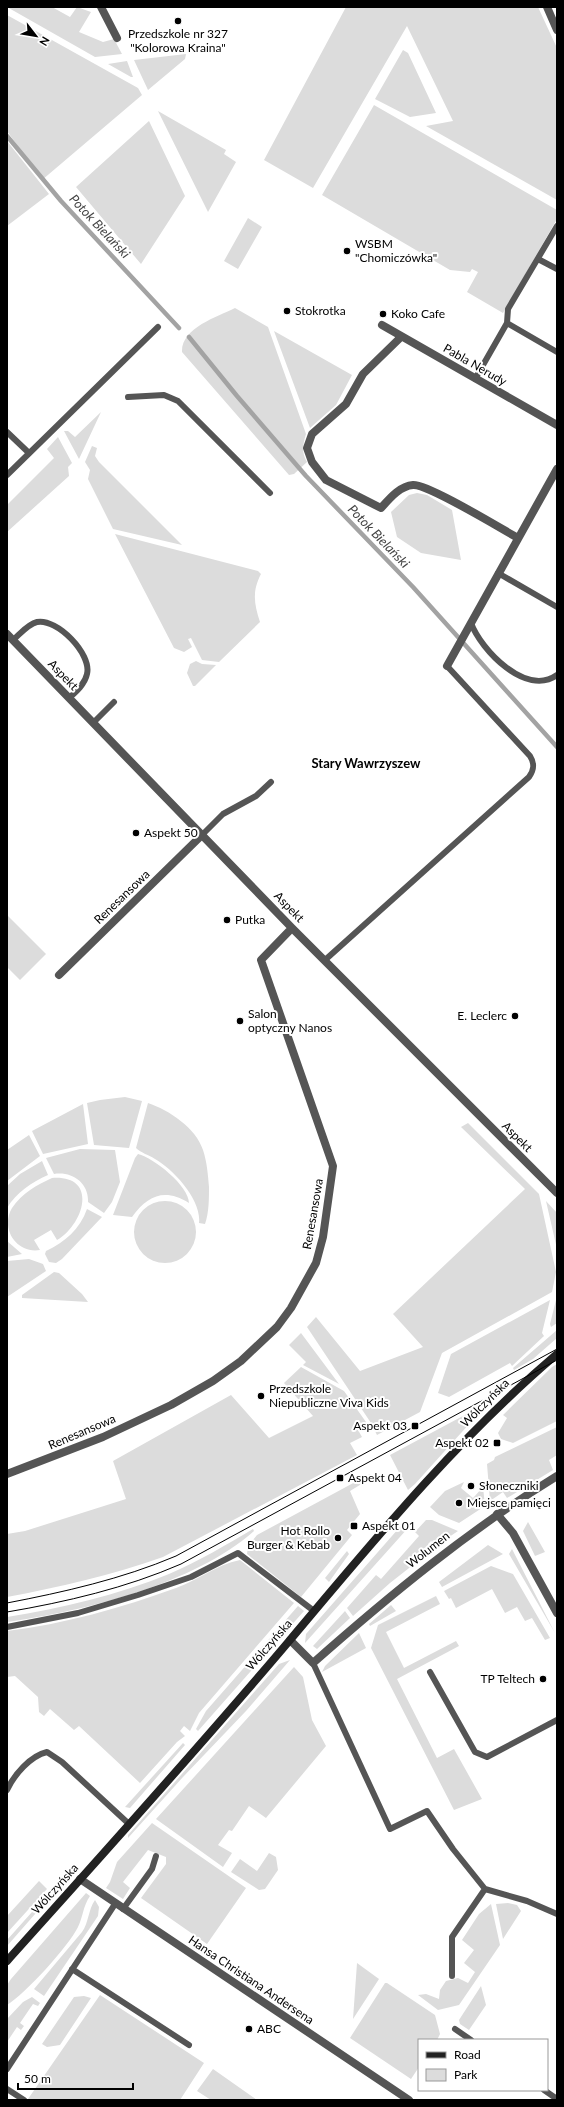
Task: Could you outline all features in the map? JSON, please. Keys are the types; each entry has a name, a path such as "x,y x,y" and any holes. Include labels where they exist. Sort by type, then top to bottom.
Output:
{"main road":[{"name":"Wólczyńska","path":"7,1961 290,1640 374,1541 479,1426 515,1389 557,1354"}],"street":[{"path":"101,7 117,38"},
{"path":"546,7 556,24"},
{"name":"Pabla Nerudy","path":"382,325 557,426"},
{"path":"401,337 363,374 346,404 312,434 308,448 312,462 326,480 381,508 396,492 413,485 430,489 518,538"},
{"path":"447,666 557,469"},
{"name":"Aspekt","path":"10,637 292,928 557,1193"},
{"name":"Renesansowa","path":"59,975 202,835"},
{"name":"Renesansowa","path":"7,1474 103,1437 171,1405 213,1381 241,1361 277,1327 292,1308 316,1263 323,1238 333,1166 261,960 292,928"},
{"name":"Wolumen","path":"313,1663 396,1590 498,1514 557,1476"},
{"path":"498,1514 513,1533 557,1613"},
{"path":"290,1640 313,1663"},
{"name":"Hansa Christiana Andersena","path":"80,1879 115,1904 409,2100"}],"lane":[{"path":"476,379 507,323 508,310 557,226"},
{"path":"538,259 557,270"},
{"path":"507,323 557,352"},
{"path":"7,475 158,328"},
{"path":"128,397 164,395 178,401 270,493"},
{"path":"7,432 29,453"},
{"path":"498,573 557,607"},
{"path":"10,637 30,624 38,622 49,622 61,629 80,649 86,661 88,673 80,687 69,698"},
{"path":"471,623 476,636 482,644 497,660 511,670 537,681 547,681 557,675"},
{"path":"325,960 529,777 533,771 534,766 530,756 447,666"},
{"path":"93,723 114,702"},
{"path":"202,835 224,814 256,796 271,782"},
{"path":"7,1627 78,1613 138,1595 191,1577 238,1553 314,1611"},
{"path":"313,1663 390,1829 427,1811 453,1849 485,1889 527,1902 557,1914"},
{"path":"430,1672 475,1752 487,1757 557,1720"},
{"path":"7,1790 25,1767 39,1754 47,1752 57,1758 129,1824"},
{"path":"123,1909 152,1869 156,1856"},
{"path":"452,1976 452,1937 485,1889"},
{"path":"7,2069 115,1904"},
{"path":"72,1969 189,2045"},
{"path":"455,2029 470,2039"},
{"path":"7,2089 24,2100"},
{"path":"545,2091 557,2099"}],"green space":[{"path":"7,7 52,7 70,17 77,7 91,12 79,32 103,42 114,39 122,54 95,57"},
{"path":"346,7 538,7 557,48 557,200 426,126 453,121 407,26 313,188 264,160"},
{"path":"7,15 138,88 142,95 42,180 7,131"},
{"path":"403,50 408,53 436,113 410,117 375,99"},
{"path":"186,54 185,59 148,90 134,60"},
{"path":"127,61 133,77 108,64"},
{"path":"374,105 557,210 557,219 503,313 467,292 478,272 472,269 470,272 450,270 322,195"},
{"path":"158,111 226,150 224,154 236,162 208,212"},
{"path":"149,121 185,196 141,264 76,187"},
{"path":"7,141 49,194 7,226"},
{"path":"248,218 262,227 238,269 224,261"},
{"path":"235,308 268,327 306,434 303,448 307,462 294,474 289,475 182,352 183,344 187,336 201,324"},
{"path":"274,331 352,375 336,405 310,428"},
{"path":"101,412 79,459 64,431 68,431 75,437"},
{"path":"58,437 72,463 68,467 69,476 7,532 7,505 54,458 47,449"},
{"path":"92,446 97,448 95,456 99,462 182,545 113,529 88,479 90,470 85,462"},
{"path":"417,493 427,495 452,510 461,560 421,553 397,537 391,512 409,495"},
{"path":"115,534 258,571 261,574 256,586 255,598 256,609 260,622 219,662 202,660 191,638 188,639 192,647 184,652 174,648"},
{"path":"196,661 202,664 216,665 195,686 193,686 187,673 190,664"},
{"path":"7,915 46,954 20,980 7,967"},
{"path":"125,1097 142,1101 129,1148 94,1145 87,1103"},
{"path":"148,1103 164,1110 181,1121 194,1134 203,1150 208,1173 209,1187 208,1211 205,1224 199,1223 199,1214 196,1205 185,1186 178,1178 162,1164 136,1148"},
{"path":"83,1104 88,1144 43,1154 32,1131"},
{"path":"468,1123 539,1194 556,1272 552,1292 442,1353 420,1412 377,1435 371,1423 307,1327 316,1317 360,1371 423,1347 393,1314 525,1189 461,1127"},
{"path":"29,1135 40,1156 7,1181 7,1150"},
{"path":"80,1149 115,1150 120,1182 112,1202 104,1213 88,1202 86,1189 78,1180 67,1174 54,1174 46,1158"},
{"path":"138,1154 153,1161 170,1174 183,1189 189,1203 172,1196 158,1196 144,1203 132,1217 113,1215 135,1158"},
{"path":"42,1161 48,1175 25,1188 7,1208 7,1186 20,1174"},
{"path":"52,1178 67,1179 76,1184 81,1192 82,1202 80,1213 66,1233 57,1240 51,1230 34,1240 40,1250 24,1248 17,1244 9,1231 9,1216 12,1208 25,1194"},
{"path":"165,1201 177,1203 187,1210 194,1220 196,1232 194,1244 187,1254 177,1261 165,1263 153,1261 143,1254 136,1244 134,1232 136,1220 143,1210 153,1203"},
{"path":"546,1201 557,1213 557,1249"},
{"path":"87,1209 102,1217 62,1259 56,1263 49,1262 45,1254 46,1251 65,1239 76,1229"},
{"path":"7,1241 22,1254 7,1257"},
{"path":"29,1259 43,1264 46,1271 7,1297 7,1261"},
{"path":"54,1272 59,1273 82,1294 88,1302 22,1298 22,1295"},
{"path":"557,1296 557,1323 551,1327 550,1324"},
{"path":"550,1300 542,1333 544,1336 512,1366 510,1363 449,1397 438,1393 451,1354"},
{"path":"557,1330 557,1338 533,1359 514,1370 513,1368"},
{"path":"301,1333 339,1384 303,1365 306,1362 289,1345"},
{"path":"557,1364 557,1421 513,1443 501,1439 498,1433 507,1418 503,1415 552,1367"},
{"path":"301,1367 344,1391 366,1422 366,1425 358,1430 362,1437 350,1443 357,1455 163,1557 86,1580 7,1597 7,1534 25,1531 126,1499 113,1461 231,1395 269,1438 313,1416 284,1383"},
{"path":"489,1402 415,1484 408,1490 390,1455"},
{"path":"557,1427 557,1455 549,1460 553,1470 507,1498 503,1492 490,1501 487,1464 494,1460 495,1457"},
{"path":"370,1474 373,1477 350,1491 360,1514 347,1530 352,1535 301,1597 247,1554 248,1546 257,1535"},
{"path":"464,1482 461,1488 473,1498 483,1487 485,1506 459,1523 439,1515 430,1507 445,1491"},
{"path":"406,1520 408,1528 305,1643 306,1634"},
{"path":"426,1520 432,1520 458,1531 437,1545 431,1541 428,1544 432,1550 390,1583 353,1616 347,1608 376,1575 381,1579 419,1536 415,1532"},
{"path":"528,1522 545,1552 535,1556 523,1531"},
{"path":"253,1529 254,1531 229,1550 201,1566 170,1580 137,1592 70,1611 7,1622 7,1617 90,1600 150,1582 191,1564"},
{"path":"488,1545 503,1554 442,1587 439,1582"},
{"path":"512,1549 555,1633 509,1554"},
{"path":"347,1551 349,1554 329,1582 325,1578"},
{"path":"240,1560 294,1603 199,1713 190,1731 184,1726 180,1731 185,1736 177,1742 140,1783 79,1726 74,1730 50,1709 44,1716 39,1712 38,1697 15,1676 7,1677 7,1631 71,1620 134,1602 176,1588 223,1565"},
{"path":"491,1566 513,1574 550,1638 545,1640 532,1618 525,1621 517,1607 505,1613 492,1589 456,1608 451,1598 449,1599 444,1591"},
{"path":"436,1596 440,1604 386,1632 404,1668 456,1641 459,1646 397,1679 437,1758 454,1749 482,1799 454,1810 371,1648 378,1625"},
{"path":"391,1605 396,1611 370,1626 369,1624"},
{"path":"298,1606 304,1611 198,1731 196,1729 206,1711"},
{"path":"345,1611 350,1618 317,1649 313,1646"},
{"path":"359,1633 366,1648 322,1672 325,1666"},
{"path":"290,1660 246,1711 183,1777 128,1838 128,1835 279,1664"},
{"path":"294,1667 303,1677 312,1720 326,1746 266,1818 249,1806 232,1831 229,1830 218,1845 232,1853 223,1867 156,1819"},
{"path":"183,1743 185,1745 130,1808 125,1807"},
{"path":"152,1823 246,1888 207,1944 141,1898 166,1864 166,1857 148,1850 123,1882 130,1888 123,1899 106,1888 110,1882 117,1862"},
{"path":"269,1853 276,1857 278,1870 265,1889 259,1890 231,1872 240,1859 257,1871"},
{"path":"39,1881 47,1889 7,1933 7,1916"},
{"path":"57,1884 57,1889 7,1946 7,1940"},
{"path":"86,1893 90,1896 80,1923 73,1936 56,1958 35,1981 7,2005 7,1985 11,1979"},
{"path":"95,1900 99,1907 98,1916 44,1996 34,1989 82,1932"},
{"path":"508,1903 517,1905 521,1911 503,1939 496,1904"},
{"path":"491,1904 500,1945 459,2005 438,2010 418,1995 426,1994 439,1999 440,1990 446,1981 458,1978 468,1983 475,1972 464,1963 474,1950 462,1940 479,1914"},
{"path":"357,1963 379,1979 353,2019"},
{"path":"385,1983 435,2015 440,2034 438,2039 418,2039 418,2068 411,2079 350,2038"},
{"path":"481,1986 486,2005 469,2030 460,2024 459,2020"},
{"path":"100,1995 204,2063 180,2100 28,2099"},
{"path":"84,1996 91,1998 60,2045 47,2047 42,2044 74,1997"},
{"path":"32,1997 40,2003 38,2006 33,2004 20,2023 24,2026 21,2030 17,2027 7,2042 7,2019 23,2002"},
{"path":"213,2069 257,2100 211,2100 197,2091"}],"waterway":[{"name":"Potok Bielański","path":"7,136 61,201 179,328"},
{"name":"Potok Bielański","path":"189,337 237,396 306,476 413,587 557,747"}],"tram line":[{"path":"7,1603 93,1584 135,1572 176,1556 557,1349"},
{"path":"7,1612 51,1604 96,1593 160,1573 181,1564 557,1360"}],"place":[{"name":"Przedszkole nr 327 \"Kolorowa Kraina\"","path":"178,21"},
{"name":"WSBM \"Chomiczówka\"","path":"347,251"},
{"name":"Stokrotka","path":"287,311"},
{"name":"Koko Cafe","path":"383,314"},
{"name":"Aspekt 50","path":"136,833"},
{"name":"Putka","path":"227,920"},
{"name":"E. Leclerc","path":"515,1016"},
{"name":"Salon optyczny Nanos","path":"240,1021"},
{"name":"Przedszkole Niepubliczne Viva Kids","path":"261,1396"},
{"name":"Aspekt 03","path":"415,1426"},
{"name":"Aspekt 02","path":"497,1443"},
{"name":"Aspekt 04","path":"340,1478"},
{"name":"Słoneczniki","path":"471,1486"},
{"name":"Miejsce pamięci","path":"459,1503"},
{"name":"Aspekt 01","path":"354,1526"},
{"name":"Hot Rollo Burger & Kebab","path":"338,1538"},
{"name":"TP Teltech","path":"543,1679"},
{"name":"ABC","path":"249,2029"}],"district":[{"name":"Stary Wawrzyszew","path":"366,763"}]}
